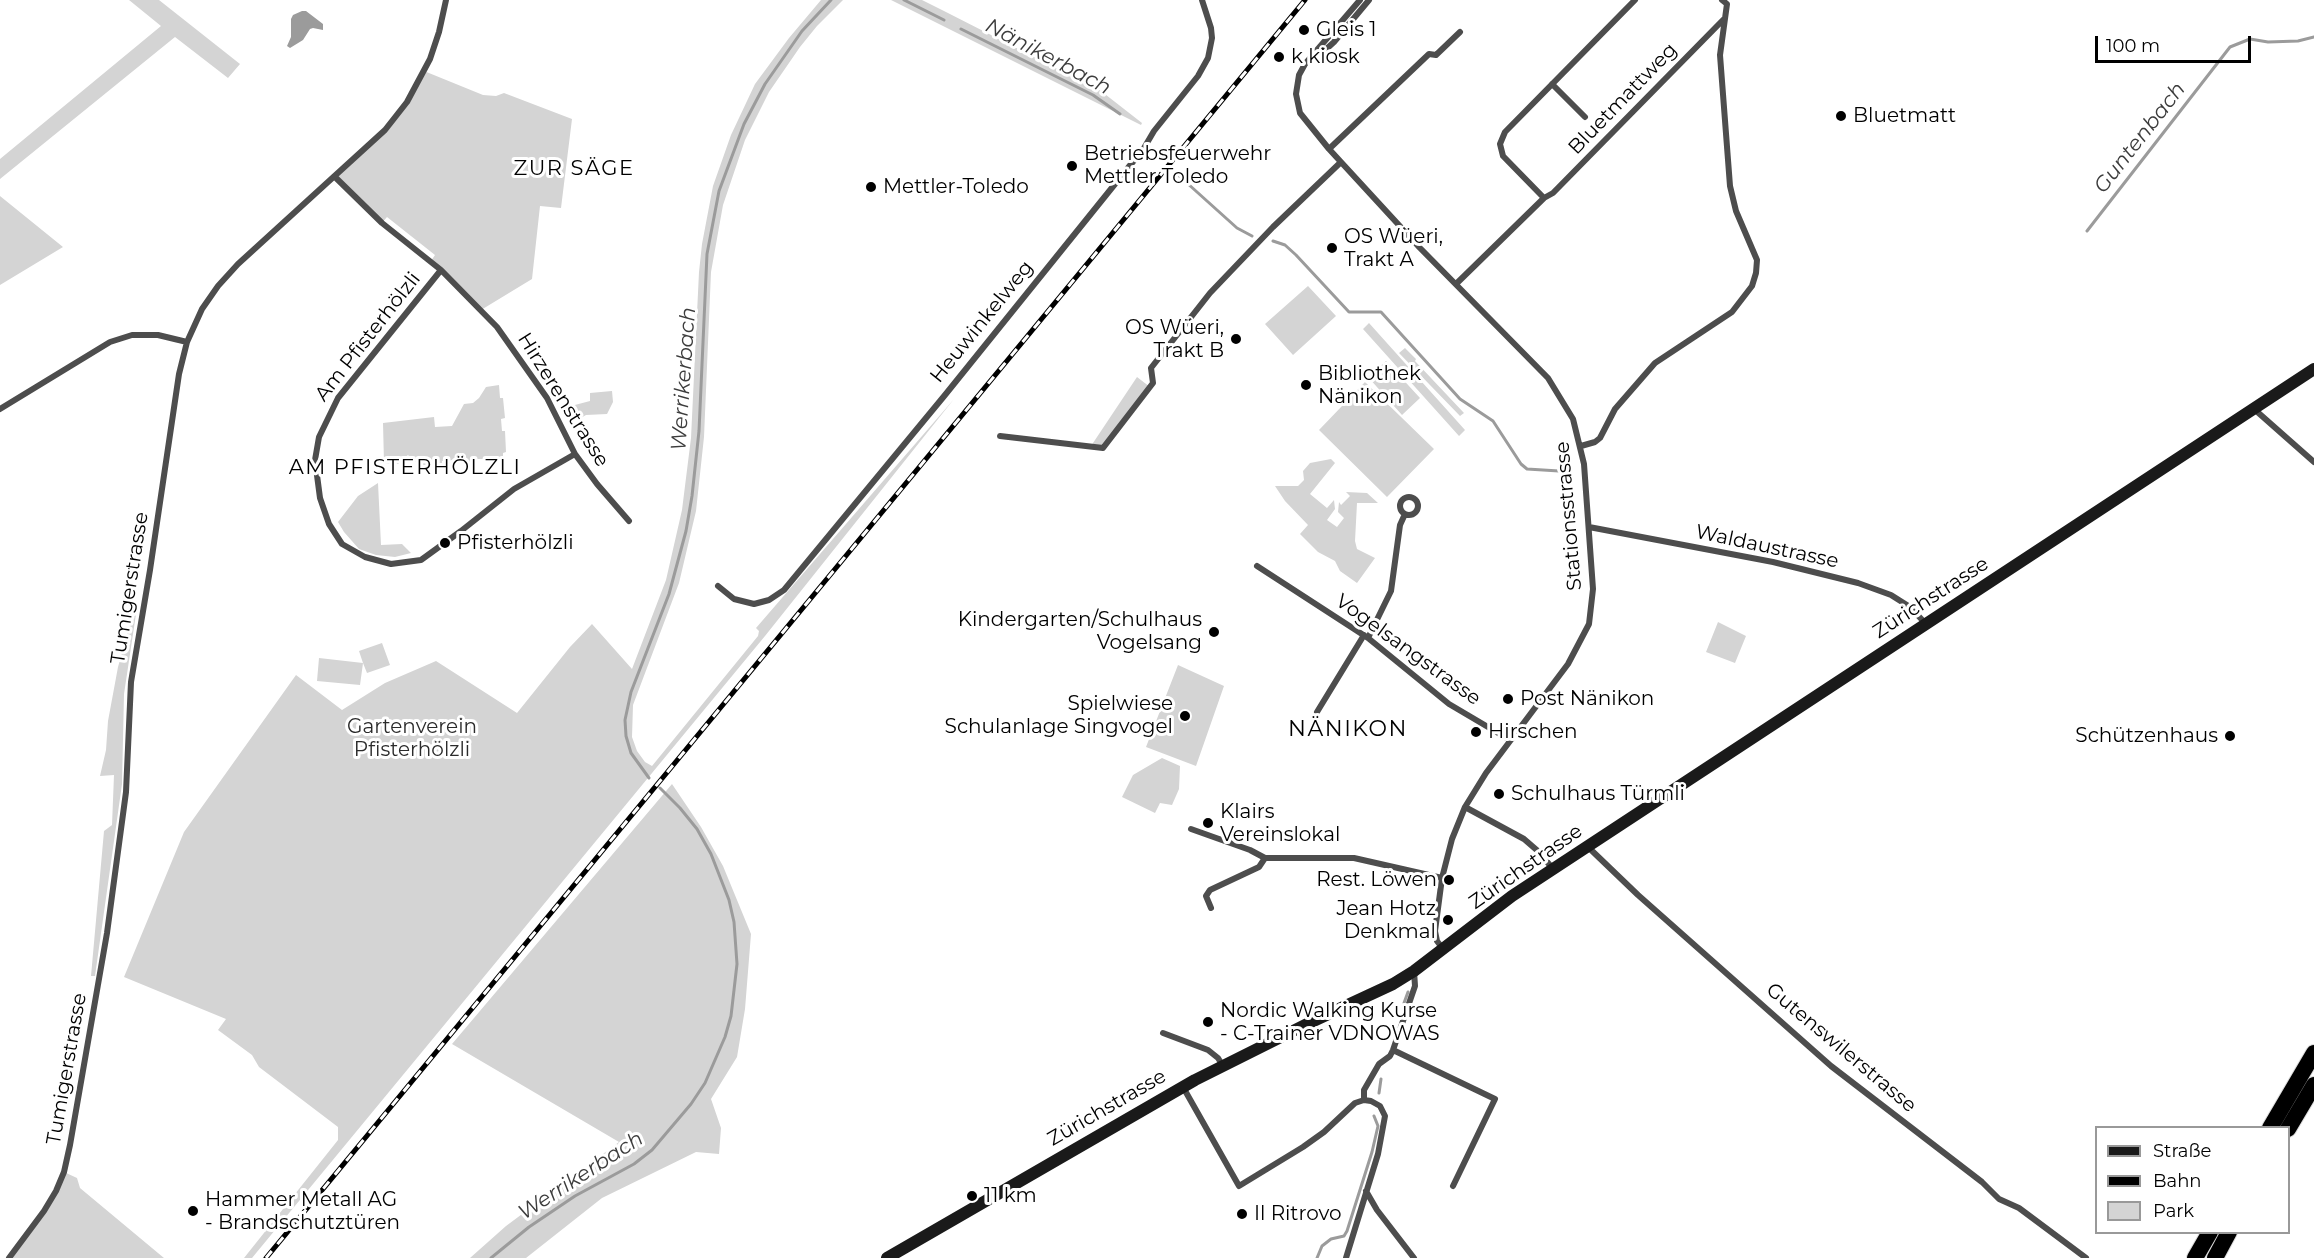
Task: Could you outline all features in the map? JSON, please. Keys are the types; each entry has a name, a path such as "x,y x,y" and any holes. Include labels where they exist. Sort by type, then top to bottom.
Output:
{"highway":[{"path":"2271,1126 2314,1053"},
{"path":"2290,1127 2314,1085"},
{"path":"2195,1258 2209,1234"},
{"path":"2215,1258 2228,1234"}],"main road":[{"name":"Zürichstrasse","path":"887,1258 1183,1087 1309,1023 1393,984 1414,971 1512,896 2314,369"}],"street":[{"name":"Tumigerstrasse","path":"9,1258 56,1191 64,1172 70,1145 107,933 125,804 131,682 179,374 188,342 202,309 218,286 244,259 336,177 384,130 407,102 430,59 446,0"},
{"name":"Heuwinkelweg","path":"718,585 735,599 743,602 754,604 769,600 784,590 828,537 1085,221 1198,76 1208,58 1212,38 1202,0"},
{"path":"1315,52 1360,0"},
{"path":"1315,52 1322,53 1334,42 1369,0"},
{"path":"1545,198 1503,156 1500,144 1505,132 1635,0"},
{"path":"1581,446 1600,438 1615,409 1655,363 1726,317 1752,286 1757,260 1736,211 1730,186 1720,68 1725,2"},
{"name":"Bluetmattweg","path":"1456,284 1545,198 1553,193 1723,20"},
{"path":"1329,149 1429,54 1436,55 1460,32"},
{"name":"Stationsstrasse","path":"1315,52 1299,75 1296,94 1305,121 1456,284 1548,378 1573,419 1581,446 1593,589 1589,624 1568,664 1486,772 1452,838 1442,878 1435,931 1437,941 1443,949"},
{"path":"1552,84 1585,117"},
{"path":"1000,436 1103,448 1153,383 1151,368 1210,293 1273,226 1341,162"},
{"name":"Hirzerenstrasse","path":"336,177 382,223 441,270 489,318 547,398 575,454 629,521"},
{"name":"Am Pfisterhölzli","path":"441,270 355,380 338,398 319,437 315,460 320,498 329,524 342,544 365,557 391,564 421,560 462,531 514,489 575,454"},
{"path":"0,409 110,342 132,335 158,335 188,342"},
{"path":"2253,409 2314,462"},
{"path":"1317,712 1366,637 1391,591 1400,525 1405,514"},
{"name":"Waldaustrasse","path":"1589,527 1773,562 1867,586 1891,595 1910,607 1926,625"},
{"name":"Vogelsangstrasse","path":"1257,566 1366,637 1440,698 1510,740"},
{"path":"1466,807 1524,839 1553,869"},
{"path":"1191,829 1250,850 1265,858 1354,858 1442,878"},
{"name":"Gutenswilerstrasse","path":"1588,847 1638,895 1831,1066 1982,1182 1999,1199 2019,1208 2086,1258"},
{"path":"1211,908 1206,896 1210,890 1259,867 1265,858"},
{"path":"1364,1100 1365,1090 1379,1064 1390,1056 1393,1050 1415,986 1414,971"},
{"path":"1162,1033 1208,1050 1218,1058 1223,1066"},
{"path":"1393,1050 1495,1099 1453,1186"},
{"path":"1183,1087 1239,1186 1303,1147 1324,1132 1356,1103 1364,1100 1380,1106 1384,1116 1379,1148 1346,1258"},
{"path":"1366,1191 1377,1210 1414,1258"}],"green space":[{"path":"129,0 159,0 240,64 228,78 175,37 0,179 0,159 161,26"},
{"name":"Gartenverein Pfisterhölzli","path":"821,0 843,0 800,47 769,92 745,140 723,205 711,272 704,437 696,511 679,583 633,705 632,737 637,751 645,762 652,766 758,636 759,631 756,628 954,399 765,636 252,1258 244,1258 338,1140 338,1127 259,1067 252,1055 218,1030 226,1019 124,977 184,832 296,675 342,710 385,683 436,661 517,713 570,647 592,624 632,669 666,580 682,510 691,438 699,272 713,186 731,135 755,84"},
{"path":"891,0 922,0 1101,91 1142,123 1141,125"},
{"path":"424,71 483,95 496,96 504,93 572,119 561,208 540,206 532,279 481,310 431,261 435,255 387,217 382,223 335,177 385,130"},
{"path":"0,196 63,247 0,285"},
{"path":"1308,286 1336,316 1293,355 1265,324"},
{"path":"1369,323 1465,430 1459,436 1363,329"},
{"path":"1405,348 1464,413 1460,416 1399,353"},
{"path":"1386,361 1420,398 1402,415 1368,377"},
{"path":"1137,377 1150,387 1103,448 1091,446"},
{"path":"1365,382 1434,449 1387,497 1319,430"},
{"path":"499,385 505,418 501,419 502,431 505,431 506,452 503,453 503,459 476,459 476,462 455,463 455,460 442,461 442,464 422,465 421,462 414,462 408,455 398,464 384,463 383,423 434,417 435,427 452,426 464,404 473,403 486,387"},
{"path":"612,391 613,402 607,414 586,415 579,419 571,406 590,401 590,393"},
{"path":"1331,459 1335,463 1310,494 1327,508 1334,500 1335,509 1327,520 1337,527 1344,518 1338,512 1339,502 1341,505 1350,496 1346,492 1367,493 1378,503 1357,503 1355,541 1357,549 1375,558 1357,583 1340,571 1335,561 1318,552 1300,534 1308,525 1285,501 1275,486 1298,486 1304,480 1303,471 1310,463"},
{"path":"378,483 381,545 402,544 411,553 395,557 376,555 359,549 338,522 358,496"},
{"path":"133,614 136,614 124,694 122,784 95,976 91,976 104,831 112,825 114,775 100,776 118,667"},
{"path":"1718,622 1746,636 1735,663 1706,652"},
{"path":"382,643 390,665 367,673 359,651"},
{"path":"319,658 363,663 360,685 317,681"},
{"name":"Spielwiese Schulanlage Singvogel","path":"1178,665 1224,686 1196,766 1146,747"},
{"path":"1162,758 1180,766 1179,789 1172,805 1160,803 1155,813 1122,797 1133,775"},
{"path":"672,784 701,827 723,866 751,934 745,1009 737,1057 711,1099 721,1128 719,1154 696,1152 602,1198 526,1258 470,1258 506,1226 619,1142 452,1044"},
{"path":"64,1172 77,1178 80,1188 164,1258 9,1258 44,1211"}],"shaded area":[{"path":"306,11 323,24 323,30 310,29 303,40 290,48 287,46 291,37 291,19 293,15"}],"waterway":[{"name":"Werrikerbach","path":"649,778 631,753 626,736 625,720 631,692 669,594 686,531 699,431 707,254 719,191 744,124 765,84 802,31 831,0"},
{"name":"Nänikerbach","path":"904,0 944,20"},
{"name":"Nänikerbach","path":"961,29 1093,95 1120,114"},
{"name":"Guntenbach","path":"2087,231 2230,47 2250,39 2268,42 2298,41 2314,37"},
{"name":"Nänikerbach","path":"1177,174 1237,228 1252,236"},
{"name":"Nänikerbach","path":"1273,241 1285,245 1296,255 1349,312 1381,312 1460,399 1493,421 1521,464 1527,469 1559,471"},
{"name":"Werrikerbach","path":"491,1258 529,1227 575,1196 634,1164 652,1150 691,1104 705,1083 725,1037 731,1016 737,964 734,922 729,900 711,854 697,829 660,788"},
{"name":"Nänikerbach","path":"1404,1003 1408,992"},
{"name":"Nänikerbach","path":"1379,1093 1381,1079"},
{"name":"Nänikerbach","path":"1317,1258 1322,1246 1331,1239 1344,1236 1347,1231 1372,1152 1378,1126 1374,1116"}],"railway":[{"path":"266,1258 1305,0"}],"place":[{"name":"Gleis 1","path":"1304,30"},
{"name":"k kiosk","path":"1279,57"},
{"name":"Bluetmatt","path":"1841,116"},
{"name":"Betriebsfeuerwehr Mettler Toledo","path":"1072,166"},
{"name":"Mettler-Toledo","path":"871,187"},
{"name":"OS Wüeri, Trakt A","path":"1332,248"},
{"name":"OS Wüeri, Trakt B","path":"1236,339"},
{"name":"Bibliothek Nänikon","path":"1306,385"},
{"name":"Pfisterhölzli","path":"445,543"},
{"name":"Kindergarten/Schulhaus Vogelsang","path":"1214,632"},
{"name":"Post Nänikon","path":"1508,699"},
{"name":"Spielwiese Schulanlage Singvogel","path":"1185,716"},
{"name":"Hirschen","path":"1476,732"},
{"name":"Schützenhaus","path":"2230,736"},
{"name":"Schulhaus Türmli","path":"1499,794"},
{"name":"Klairs Vereinslokal","path":"1208,823"},
{"name":"Rest. Löwen","path":"1449,880"},
{"name":"Jean Hotz Denkmal","path":"1448,920"},
{"name":"Nordic Walking Kurse - C-Trainer VDNOWAS","path":"1208,1022"},
{"name":"11 km","path":"972,1196"},
{"name":"Hammer Metall AG - Brandschutztüren","path":"193,1211"},
{"name":"Il Ritrovo","path":"1242,1214"}],"district":[{"name":"ZUR SÄGE","path":"574,169"},
{"name":"AM PFISTERHÖLZLI","path":"405,468"},
{"name":"NÄNIKON","path":"1348,730"}]}
